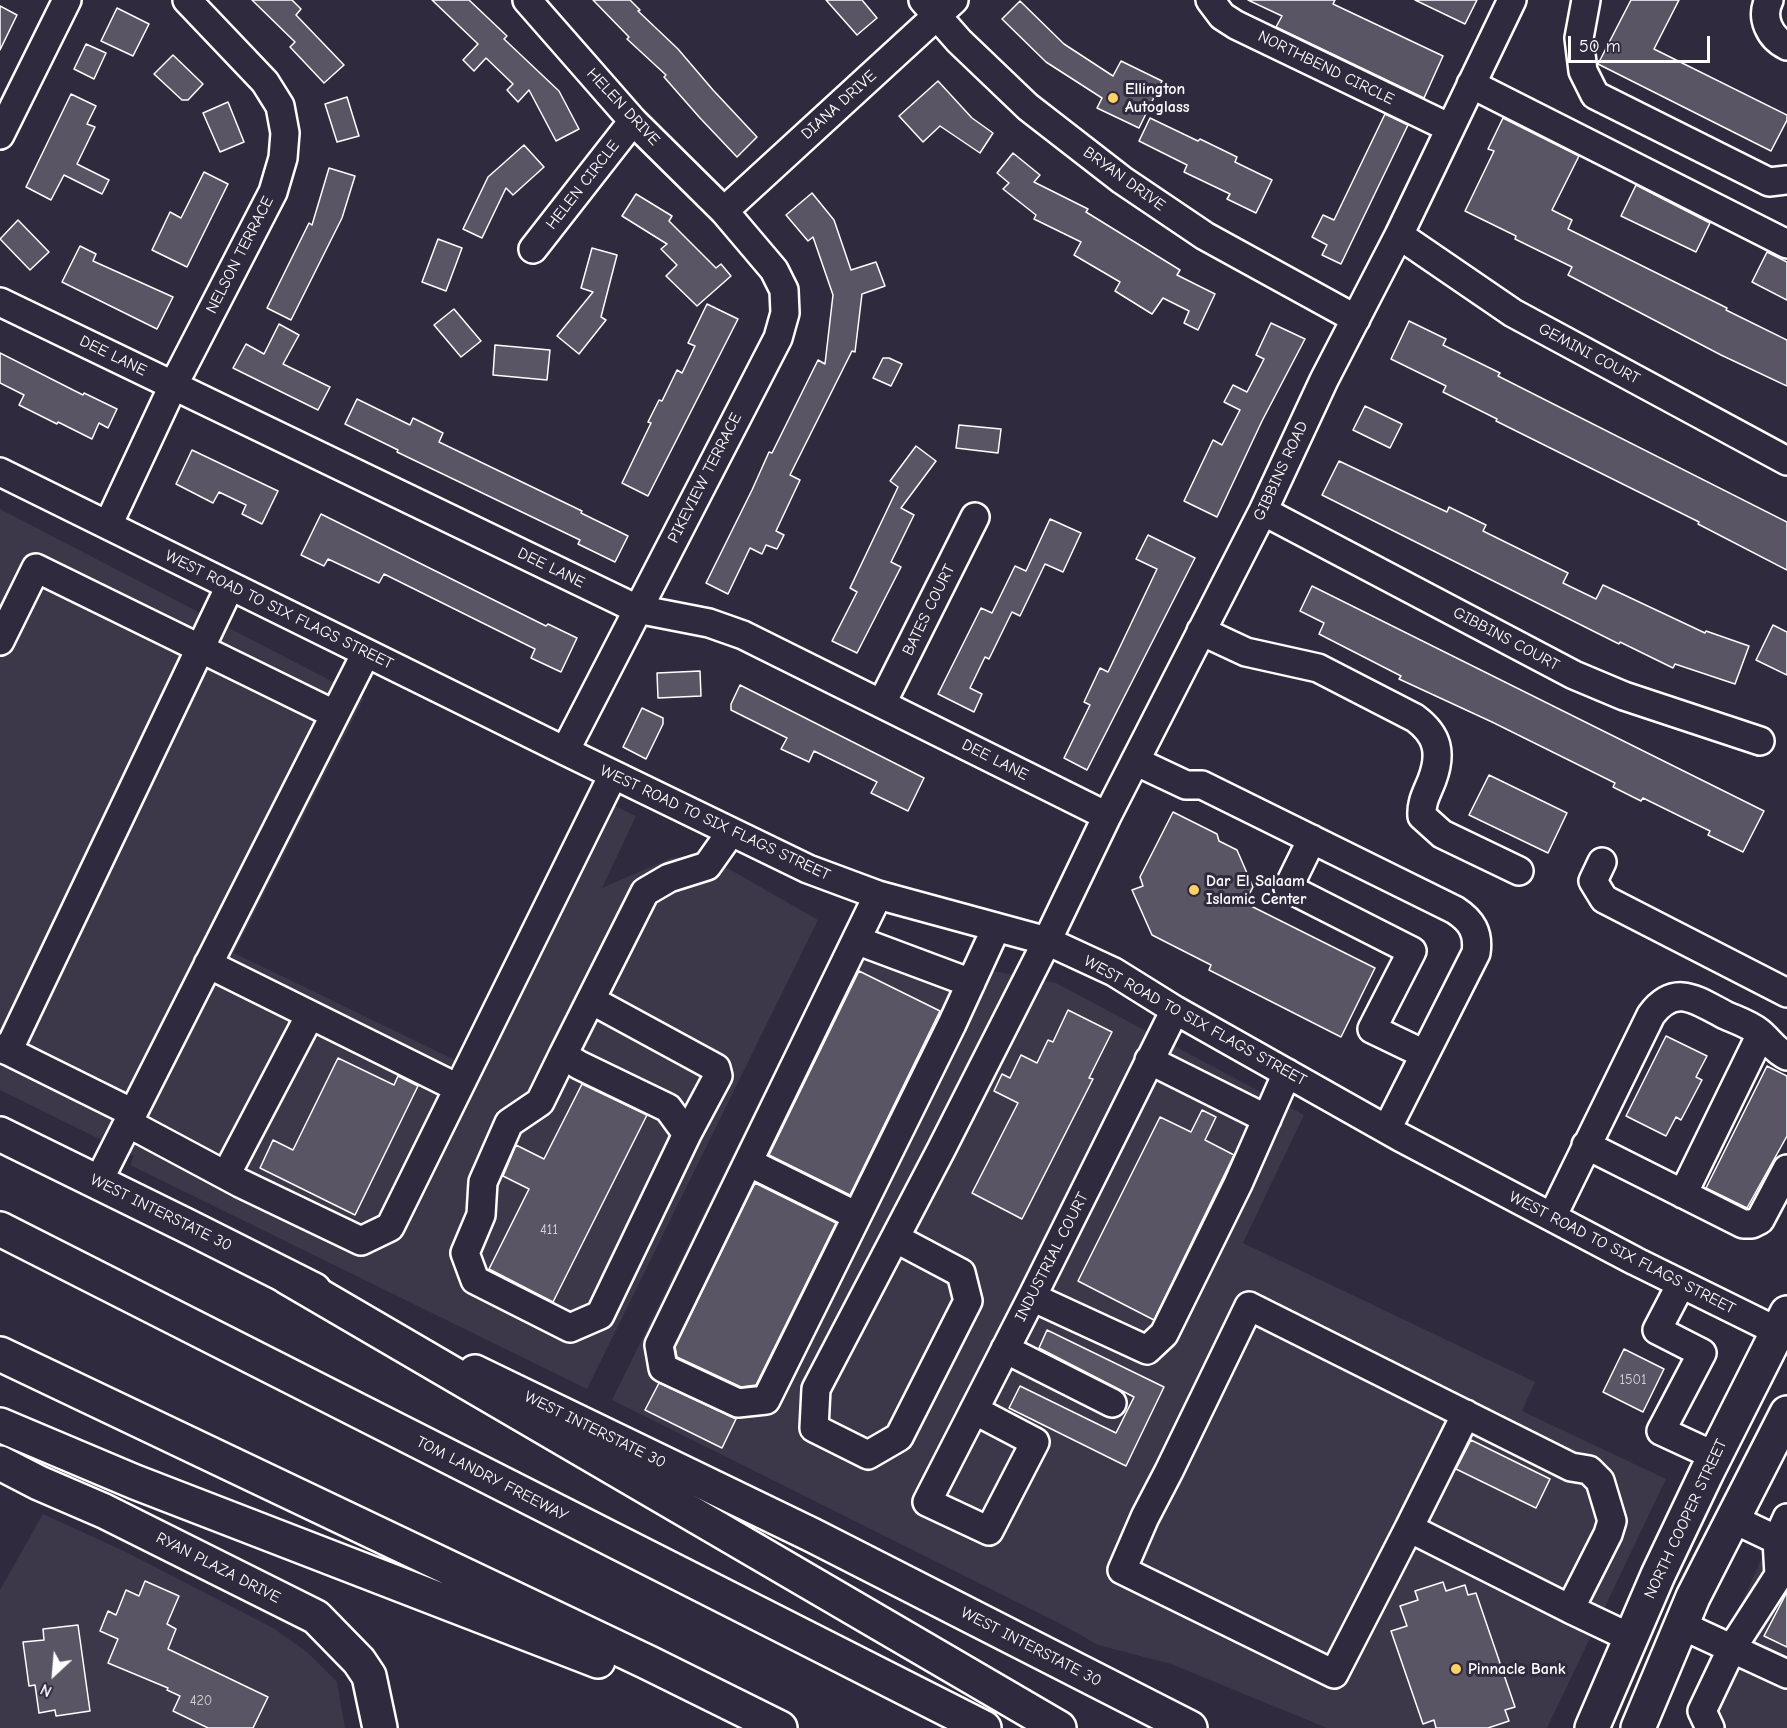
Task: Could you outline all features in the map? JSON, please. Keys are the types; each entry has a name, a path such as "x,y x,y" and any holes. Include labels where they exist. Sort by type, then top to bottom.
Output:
{"main road":[{"name":"WEST INTERSTATE 30","path":"0,1134 443,1356 812,1535 1190,1728"},
{"name":"TOM LANDRY FREEWAY","path":"0,1229 984,1728"},
{"path":"287,1276 1059,1728"},
{"name":"NORTH COOPER STREET","path":"1592,1728 1658,1575 1715,1456 1784,1327"},
{"path":"0,1354 649,1663 780,1728"},
{"path":"1640,1725 1693,1597 1787,1413"},
{"path":"0,1425 135,1482 772,1728"},
{"name":"RYAN PLAZA DRIVE","path":"0,1463 39,1483 104,1511 316,1617 359,1661 369,1676 380,1728"},
{"path":"1631,1638 1647,1660 1631,1704 1640,1725"}],"street":[{"path":"0,135 67,0"},
{"name":"NELSON TERRACE","path":"108,525 173,386 273,192 283,158 285,133 280,106 265,82 187,0"},
{"name":"HELEN DRIVE","path":"527,0 633,121 724,211"},
{"name":"NORTHBEND CIRCLE","path":"1210,0 1221,16 1236,25 1450,128"},
{"name":"GIBBINS ROAD","path":"895,1238 961,1273 968,1301 899,1437 868,1455 814,1428 816,1389 1047,941 1107,816 1263,511 1324,380 1399,235 1512,0"},
{"path":"1586,0 1579,38 1583,71 1595,95 1769,182 1787,180"},
{"path":"1768,0 1766,20 1771,32 1787,46"},
{"name":"DIANA DRIVE","path":"724,211 938,5"},
{"name":"BRYAN DRIVE","path":"938,5 959,41 1028,107 1122,180 1205,236 1356,318"},
{"path":"1471,84 1787,244"},
{"name":"HELEN CIRCLE","path":"532,249 633,121"},
{"name":"PIKEVIEW TERRACE","path":"565,752 777,338 785,313 783,290 774,270 724,211"},
{"name":"GEMINI COURT","path":"1399,235 1513,313 1787,461"},
{"name":"DEE LANE","path":"0,302 637,609 709,623 743,635 1107,816"},
{"name":"WEST ROAD TO SIX FLAGS STREET","path":"0,471 565,752 808,869 878,895 1047,941 1114,972 1175,1010 1387,1129 1552,1217 1681,1284 1784,1327"},
{"name":"GIBBINS COURT","path":"1263,511 1574,675 1624,696 1760,741"},
{"name":"BATES COURT","path":"882,703 975,517"},
{"path":"0,641 36,568 334,714"},
{"path":"230,586 4,1050 130,1118 226,1175 361,1241 390,1227 613,775"},
{"path":"1202,631 1246,652 1318,668 1415,718 1432,734 1437,756 1436,769 1421,807 1422,816 1442,834 1519,871"},
{"path":"98,1182 366,653"},
{"path":"1135,761 1186,785 1202,785 1468,918 1478,941 1476,953 1387,1129"},
{"path":"591,1000 716,1068 718,1076 687,1134 600,1315 570,1328 475,1280 465,1253 481,1215 483,1182 509,1123 540,1102 563,1055 645,892 669,878 707,866 731,832"},
{"path":"1312,839 1288,888 1412,951 1372,1029 1424,1054"},
{"path":"1602,862 1593,881 1604,899 1787,993"},
{"path":"878,895 660,1345 663,1368 738,1403 766,1400 996,928"},
{"path":"856,940 971,983"},
{"path":"208,964 458,1089"},
{"path":"1552,1217 1651,1015 1659,1004 1674,997 1689,996 1761,1034 1779,1052 1787,1056"},
{"name":"INDUSTRIAL COURT","path":"974,1410 1035,1442 989,1531 927,1502 1175,1010"},
{"path":"226,1175 310,1015"},
{"path":"1683,1194 1761,1034"},
{"path":"563,1055 668,1108 687,1134"},
{"path":"1149,1060 1267,1119"},
{"path":"1032,1297 1147,1350 1164,1334 1238,1184 1287,1073"},
{"path":"1586,1145 1743,1224 1752,1224 1760,1220 1787,1168"},
{"path":"748,1162 857,1216"},
{"path":"1681,1284 1657,1330 1702,1353 1661,1431 1715,1456"},
{"path":"1466,1414 1334,1674 1122,1569 1145,1517 1249,1306 1466,1414 1571,1467 1589,1470 1600,1481 1612,1521 1608,1534 1570,1609"},
{"path":"1005,1350 1112,1404"},
{"path":"1710,1728 1702,1712 1732,1648 1782,1559 1733,1519"},
{"path":"1409,1528 1631,1638"},
{"path":"1681,1625 1787,1674"}],"shaded area":[{"path":"0,509 364,698 234,953 455,1060 586,792 636,816 602,888 671,858 703,854 818,920 587,1389 130,1165 134,1156 0,1090"},
{"path":"845,926 993,971 1056,983 1304,1115 1243,1243 1535,1382 1522,1411 1666,1479 1547,1728 1327,1728 1171,1664 1098,1645 1061,1624 612,1400"},
{"path":"1787,1503 1787,1728 1693,1728 1691,1725 1697,1700"},
{"path":"43,1514 126,1552 273,1628 307,1652 337,1682 345,1728 0,1728 0,1590"}],"building":[{"path":"252,0 292,0 301,9 296,15 344,65 324,83 290,47 295,42"},
{"path":"432,0 469,0 507,36 504,39 559,91 579,129 556,141 529,90 518,102 507,90 513,84 486,58 474,71 463,60 478,44"},
{"path":"593,0 630,0 640,10 638,11 678,49 757,137 737,157 664,77 666,75 627,39 629,37"},
{"path":"826,0 862,0 877,18 857,35"},
{"path":"1248,0 1335,0 1333,4 1443,56 1424,98 1276,27 1282,16"},
{"path":"1415,0 1477,0 1465,24"},
{"path":"1631,0 1679,0 1654,49 1787,115 1787,120 1771,151 1598,64"},
{"path":"1020,1 1064,44 1113,76 1121,61 1162,81 1139,128 1097,108 1102,98 1046,62 1002,19"},
{"path":"0,6 17,15 0,50"},
{"path":"117,8 149,24 133,56 101,41"},
{"path":"86,44 106,53 94,79 74,69"},
{"path":"173,55 203,84 188,100 182,100 154,74"},
{"path":"938,81 972,118 993,133 980,153 940,126 923,142 899,116"},
{"path":"71,94 96,106 87,124 95,127 77,164 109,180 102,194 64,175 51,200 26,187"},
{"path":"347,97 359,136 337,142 325,104"},
{"path":"228,102 244,142 220,152 203,113"},
{"path":"1385,114 1408,125 1341,264 1322,255 1327,245 1312,237 1323,215 1334,220"},
{"path":"1150,118 1237,157 1235,162 1272,180 1256,213 1227,199 1230,194 1184,172 1187,165 1139,141"},
{"path":"1503,118 1579,156 1552,210 1572,220 1568,229 1787,340 1787,386 1721,355 1568,275 1572,267 1465,211 1494,151 1488,149"},
{"path":"524,145 544,167 513,195 506,188 482,238 463,229 488,177"},
{"path":"1013,153 1040,175 1034,182 1088,209 1086,212 1180,270 1177,275 1215,294 1198,330 1184,323 1189,311 1163,298 1152,314 1115,291 1120,282 1074,255 1081,242 1034,219 1036,215 1003,189 1009,183 997,173"},
{"path":"329,168 355,176 342,218 291,320 267,308 309,223 312,225"},
{"path":"204,172 228,184 187,267 152,250 170,212 181,218"},
{"path":"1636,185 1710,223 1696,252 1621,216"},
{"path":"812,193 834,220 851,270 876,262 885,286 862,294 855,352 852,351 790,475 800,480 776,531 784,535 777,549 766,545 762,554 750,548 728,594 706,583 769,452 772,453 818,360 825,364 833,295 813,237 808,241 786,215"},
{"path":"636,194 672,216 669,221 716,268 721,264 731,276 697,306 666,276 677,265 661,249 667,244 622,216"},
{"path":"18,220 49,252 30,270 0,239"},
{"path":"438,239 462,248 446,291 422,282"},
{"path":"80,246 96,254 93,261 173,297 157,329 62,282"},
{"path":"592,248 617,255 601,317 606,320 579,354 557,336 593,292 581,288"},
{"path":"1767,252 1787,262 1787,300 1752,282"},
{"path":"707,304 738,319 648,496 622,483 651,423 648,422 659,400 662,401 677,370 682,373 695,346 688,343"},
{"path":"454,309 481,341 461,357 434,325"},
{"path":"1409,321 1446,339 1443,345 1500,373 1498,376 1787,522 1787,570 1698,524 1699,522 1496,421 1497,419 1443,392 1446,386 1391,359"},
{"path":"1271,323 1305,339 1262,421 1217,517 1184,501 1213,440 1222,445 1240,410 1224,402 1233,385 1247,392 1264,359 1256,355"},
{"path":"279,324 299,335 283,364 330,387 318,410 233,368 246,344 264,354"},
{"path":"495,345 550,350 547,380 493,375"},
{"path":"0,353 83,395 84,393 117,409 108,428 99,423 92,439 19,405 24,395 0,383"},
{"path":"883,358 889,358 902,364 891,386 873,378"},
{"path":"357,399 410,425 413,418 443,433 439,442 582,511 581,513 628,536 615,562 578,544 580,540 397,452 398,450 345,424"},
{"path":"1365,406 1402,424 1390,448 1353,430"},
{"path":"959,425 1001,429 998,453 956,448"},
{"path":"916,446 936,461 901,508 914,515 891,562 901,567 857,653 832,641 857,592 850,588 898,487 890,481"},
{"path":"192,450 278,491 262,524 242,514 246,505 219,492 213,503 176,484"},
{"path":"1339,461 1447,512 1449,507 1486,525 1483,531 1568,573 1563,583 1596,599 1603,585 1705,633 1706,631 1749,646 1735,684 1675,664 1673,668 1620,642 1619,644 1322,495"},
{"path":"321,514 546,626 548,624 577,638 561,672 531,658 535,649 384,574 379,583 328,559 324,566 301,555"},
{"path":"1050,519 1081,533 1063,572 1045,564 1020,616 1012,612 989,659 985,657 970,688 982,694 974,712 938,694 981,608 992,613 1015,566 1026,571"},
{"path":"1148,535 1195,558 1087,770 1064,758 1090,705 1084,702 1100,668 1108,672 1157,569 1136,559"},
{"path":"1312,586 1764,811 1743,852 1708,835 1710,831 1643,798 1641,801 1613,787 1615,783 1399,679 1401,676 1319,634 1324,623 1300,611"},
{"path":"1773,625 1787,632 1787,675 1756,660"},
{"path":"700,671 701,696 658,698 657,673"},
{"path":"740,685 924,778 908,811 871,793 877,782 814,751 809,762 781,749 787,738 731,710 731,704"},
{"path":"642,708 663,718 663,724 646,759 623,747"},
{"path":"1489,775 1567,813 1548,853 1469,815"},
{"path":"1173,812 1217,834 1219,841 1237,850 1253,887 1245,903 1375,968 1341,1037 1209,970 1211,965 1152,935 1132,890 1143,886 1140,877"},
{"path":"859,971 940,1011 850,1195 769,1155"},
{"path":"1068,1010 1112,1032 1089,1078 1093,1079 1022,1219 972,1193 1018,1103 994,1091 1002,1074 1010,1078 1021,1055 1037,1063 1048,1040 1053,1042"},
{"path":"1666,1036 1707,1056 1696,1077 1702,1080 1681,1120 1676,1117 1666,1136 1626,1116"},
{"path":"338,1058 394,1085 398,1076 418,1086 355,1215 260,1168 273,1140 293,1150"},
{"path":"1767,1066 1787,1076 1787,1136 1747,1208 1706,1188"},
{"path":"582,1084 647,1115 553,1302 489,1269 529,1189 503,1176 516,1145 544,1159"},
{"path":"1202,1110 1216,1117 1205,1140 1234,1155 1154,1320 1078,1281 1160,1117 1191,1132"},
{"path":"755,1183 836,1223 756,1385 741,1387 677,1357 675,1347"},
{"path":"1047,1330 1164,1387 1126,1466 1009,1408 1020,1386 1116,1433 1134,1397 1039,1348"},
{"path":"1624,1349 1664,1369 1643,1412 1603,1392"},
{"path":"659,1383 736,1419 722,1448 645,1410"},
{"path":"1471,1440 1550,1479 1536,1508 1456,1469"},
{"path":"145,1581 179,1596 167,1624 176,1629 168,1649 268,1697 253,1728 208,1728 173,1711 180,1696 167,1690 168,1688 108,1663 118,1639 100,1631 108,1611 116,1615 126,1590 139,1596"},
{"path":"1443,1582 1446,1591 1465,1585 1468,1595 1476,1593 1515,1707 1505,1710 1509,1721 1488,1728 1436,1728 1434,1720 1423,1724 1391,1631 1407,1626 1400,1606 1418,1600 1415,1591"},
{"path":"1787,1592 1787,1647 1764,1636"},
{"path":"78,1625 90,1711 56,1716 55,1710 39,1713 35,1685 29,1686 23,1642 44,1640 43,1629"}],"place":[{"name":"Ellington Autoglass","path":"1113,98"},
{"name":"Dar El Salaam Islamic Center","path":"1194,890"},
{"name":"Pinnacle Bank","path":"1456,1669"}]}
